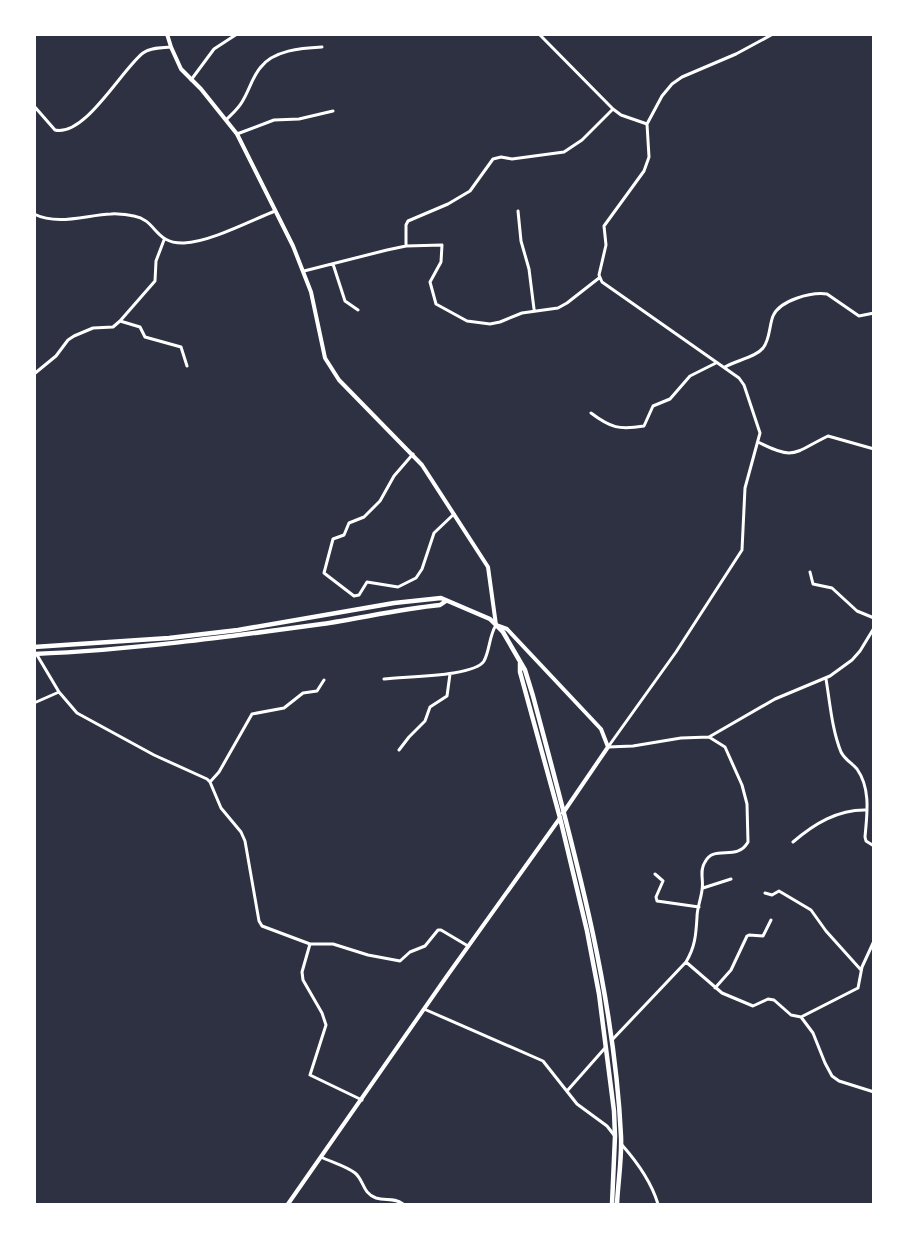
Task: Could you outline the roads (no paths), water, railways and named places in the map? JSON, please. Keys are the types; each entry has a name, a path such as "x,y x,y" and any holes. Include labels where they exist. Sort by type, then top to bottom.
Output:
{"highway":[{"path":"34,647 169,638 291,622 441,598 489,619 496,625 515,649 520,663 520,672 562,815 579,890 599,994 606,1047 615,1136 614,1204"},
{"path":"35,654 160,645 264,632 440,605 446,601"},
{"path":"579,890 601,969 611,1041 621,1142 614,1204"}],"street":[{"path":"167,34 181,69 201,89 237,134 275,211 304,271 313,299 325,358 329,366 339,380 412,454 488,567 496,625 491,634 487,653 480,665 475,669 450,674 384,679"},
{"path":"191,80 214,50 237,34"},
{"path":"539,34 612,109 621,115 647,124"},
{"path":"304,271 406,246 441,245 441,262 430,282 434,298 440,307 460,318 474,323 490,324 534,310 548,310 567,303 599,278 606,245 604,226 648,163 647,124 662,96 672,84 682,77 736,54 773,34"},
{"path":"34,106 55,130 75,125 104,98 145,52 171,47"},
{"path":"226,120 241,105 259,69 266,61 299,49 322,47"},
{"path":"406,246 408,221 448,204 470,191 482,178 493,159 512,159 564,152 582,140 612,109"},
{"path":"237,134 274,120 299,119 333,111"},
{"path":"34,214 48,220 111,214 137,217 149,224 164,240 186,243 203,239 275,211"},
{"path":"518,211 521,241 529,269 534,310"},
{"path":"34,374 56,356 74,336 93,328 113,327 120,321 155,281 156,261 164,240"},
{"path":"333,264 345,301 358,310"},
{"path":"288,1204 676,652 742,550 745,488 760,433 744,385 725,367 622,297 599,278"},
{"path":"725,367 762,350 773,315 792,299 827,294 859,316 873,313"},
{"path":"120,321 140,327 145,337 181,347 187,366"},
{"path":"591,414 606,425 616,428 644,426 653,406 670,399 690,376 717,362"},
{"path":"758,441 776,451 788,454 801,451 828,436 873,449"},
{"path":"412,454 394,476 380,501 364,517 349,523 344,535 333,539 324,573 354,596 359,595 367,582 398,587 419,575 434,533 454,514"},
{"path":"810,572 813,585 832,588 857,611 873,618"},
{"path":"496,625 507,629 594,720 601,729 608,747"},
{"path":"608,747 709,737 775,699 826,679 852,660 873,628"},
{"path":"35,654 59,692 77,713 154,755 196,772 210,783 221,808 241,832 245,841 260,924 310,944 333,944 396,962 414,950 422,949 438,930 468,946"},
{"path":"399,750 426,721 430,707 447,696 450,674"},
{"path":"826,679 837,740 842,755 855,767 862,779 867,810 865,837 866,841 873,846"},
{"path":"210,783 231,754 252,714 284,708 303,693 317,691 324,680"},
{"path":"34,703 59,692"},
{"path":"611,1041 686,962 692,952 697,935 703,888 703,866 709,856 714,853 736,853 748,842 747,804 742,785 725,747 709,737"},
{"path":"793,842 843,811 867,810"},
{"path":"655,874 663,881 656,897 657,901 699,907"},
{"path":"703,888 731,879"},
{"path":"765,893 772,895 779,891 811,910 826,931 861,970"},
{"path":"716,988 731,970 747,936 763,936 771,920"},
{"path":"686,962 722,993 753,1006 768,999 774,1000 791,1015 801,1017 855,991 860,983 861,970 873,942"},
{"path":"310,944 302,972 303,980 322,1013 326,1025 310,1075 362,1100"},
{"path":"424,1009 538,1058 548,1065 581,1109 607,1126 615,1136"},
{"path":"801,1017 813,1033 832,1076 838,1081 873,1092"},
{"path":"567,1091 606,1047"},
{"path":"621,1142 643,1171 658,1204"},
{"path":"321,1157 356,1174 363,1188 370,1194 377,1198 393,1198 403,1204"}]}
